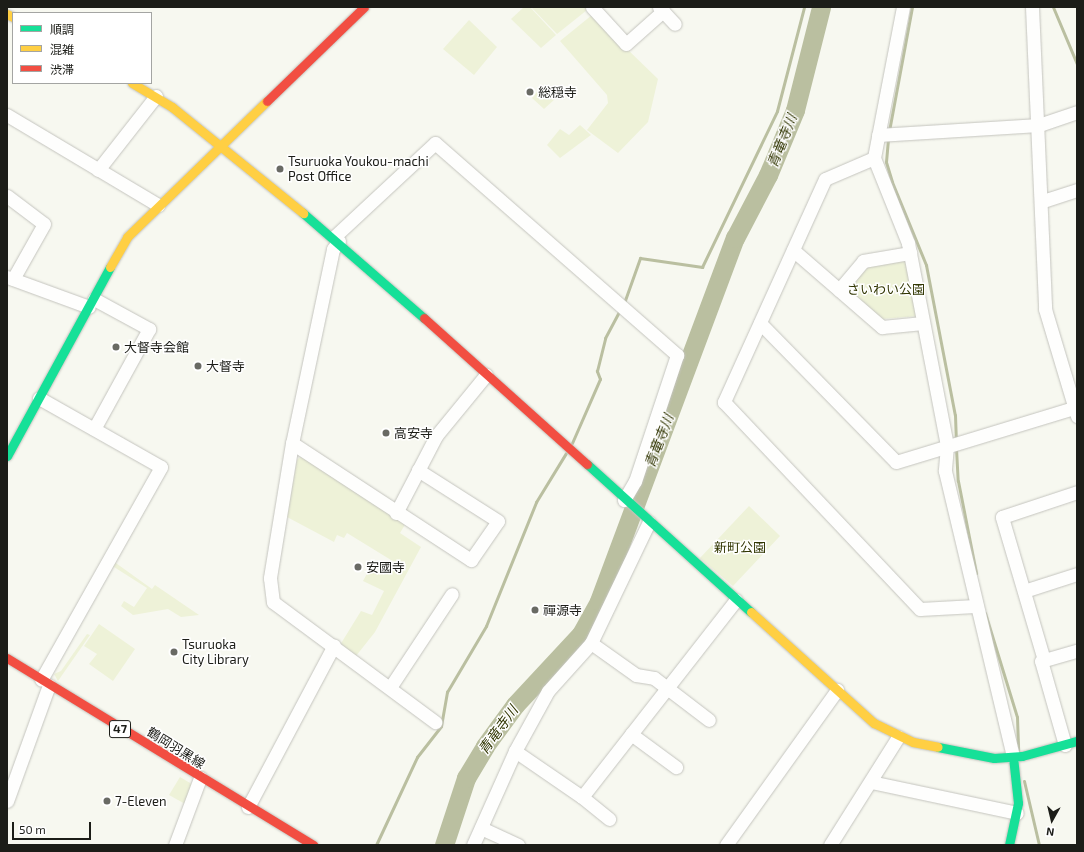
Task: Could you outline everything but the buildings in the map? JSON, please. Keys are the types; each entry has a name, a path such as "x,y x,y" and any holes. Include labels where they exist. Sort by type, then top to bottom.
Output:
{"street":[{"path":"7,456 127,237 216,146 364,7"},
{"path":"592,7 626,44 661,9 675,24"},
{"path":"903,7 874,158 910,253 947,446 945,470 975,606 1012,756 1017,813 1009,845"},
{"path":"760,323 896,462 947,446 1076,410 1045,309 1043,201 1032,7"},
{"path":"134,84 156,96 216,146 337,239 486,376 874,723 898,737 974,755 1012,756 1071,743 1041,661 1044,660 1002,518 1077,492"},
{"path":"98,170 156,96"},
{"path":"878,135 1039,125 1077,112"},
{"path":"7,116 158,205"},
{"path":"434,722 391,686 273,602 270,578 292,444 333,249 337,239 436,142 677,355 635,481 624,500"},
{"path":"874,158 825,179 724,402 920,609 975,606"},
{"path":"1043,201 1077,190"},
{"path":"7,196 44,224 10,278 92,303 149,329 94,429"},
{"path":"793,250 882,328 924,323"},
{"path":"839,290 863,261 910,253"},
{"path":"396,513 436,436 486,376"},
{"path":"7,801 45,682 162,467 39,398"},
{"path":"292,444 396,513 471,560 498,521 418,470"},
{"path":"473,845 515,752 548,691 591,643 649,522"},
{"path":"1024,591 1077,574"},
{"path":"391,686 452,594"},
{"path":"582,797 736,600"},
{"path":"591,643 636,675 654,678 709,720"},
{"path":"248,807 334,645"},
{"path":"1044,660 1077,651"},
{"name":"鶴岡羽黒線","path":"7,658 308,844"},
{"path":"726,845 837,690"},
{"path":"631,734 676,767"},
{"path":"832,844 898,737"},
{"path":"515,752 582,797 609,818"},
{"path":"175,845 200,778"},
{"path":"871,782 1017,813"},
{"path":"481,828 518,845"}],"green space":[{"path":"524,7 530,7 556,35 541,48 511,19"},
{"path":"531,7 585,7 587,10 557,34"},
{"path":"592,15 658,79 648,122 618,153 587,130 608,103 607,95 560,41"},
{"path":"469,20 497,47 474,75 443,49"},
{"path":"542,86 555,99 544,109 532,98"},
{"path":"580,125 591,135 560,158 547,145 560,129 569,135"},
{"name":"さいわい公園","path":"906,257 919,316 882,319 845,290 865,265"},
{"name":"安國寺","path":"301,456 406,523 400,533 421,547 375,632 356,656 340,645 361,611 372,615 384,591 363,581 370,568 384,575 391,560 347,533 344,538 337,535 334,542 287,517 297,460"},
{"name":"新町公園","path":"749,506 780,536 733,586 700,558"},
{"path":"113,561 152,589 155,585 199,615 181,617 168,609 133,615 121,606 124,601 134,607 147,588 114,567 107,571"},
{"path":"99,624 135,649 113,681 89,664 97,654 84,646"},
{"path":"87,634 90,635 58,681 54,674 61,671"},
{"path":"180,777 195,786 187,805 169,795"}],"waterway":[{"path":"624,303 640,258 702,267 777,111 804,7"},
{"name":"青竜寺川","path":"444,845 466,778 485,746 515,705 581,634 599,601 735,238 768,175 795,110 821,7"},
{"path":"889,131 912,7"},
{"path":"1053,7 1077,64"},
{"path":"888,139 886,162 892,182 926,265 955,415 956,440"},
{"path":"572,443 600,379 597,371 605,338 620,310"},
{"path":"956,448 958,481 976,573"},
{"path":"376,845 417,757 441,726 447,692 486,626 536,502 566,453"},
{"path":"985,613 1017,717 1018,750"},
{"path":"1024,781 1039,845"}],"traffic: fast":[{"path":"303,213 424,318"},
{"path":"7,456 110,267"},
{"path":"587,464 751,612"},
{"path":"938,747 994,758 1022,756 1077,741"},
{"path":"1009,845 1018,803 1013,757"}],"traffic: slow":[{"path":"7,14 12,16"},
{"path":"134,84 172,107 303,213"},
{"path":"110,267 127,237 267,101"},
{"path":"751,612 874,723 913,742 938,747"}],"traffic: jam":[{"path":"267,101 364,7"},
{"path":"424,318 587,464"},
{"path":"7,658 313,845"}],"place":[{"name":"総穏寺","path":"530,92"},
{"name":"Tsuruoka Youkou-machi Post Office","path":"280,169"},
{"name":"大督寺会館","path":"116,347"},
{"name":"大督寺","path":"198,366"},
{"name":"高安寺","path":"386,433"},
{"name":"安國寺","path":"358,567"},
{"name":"禪源寺","path":"535,610"},
{"name":"Tsuruoka City Library","path":"174,652"},
{"name":"7-Eleven","path":"107,801"}]}
